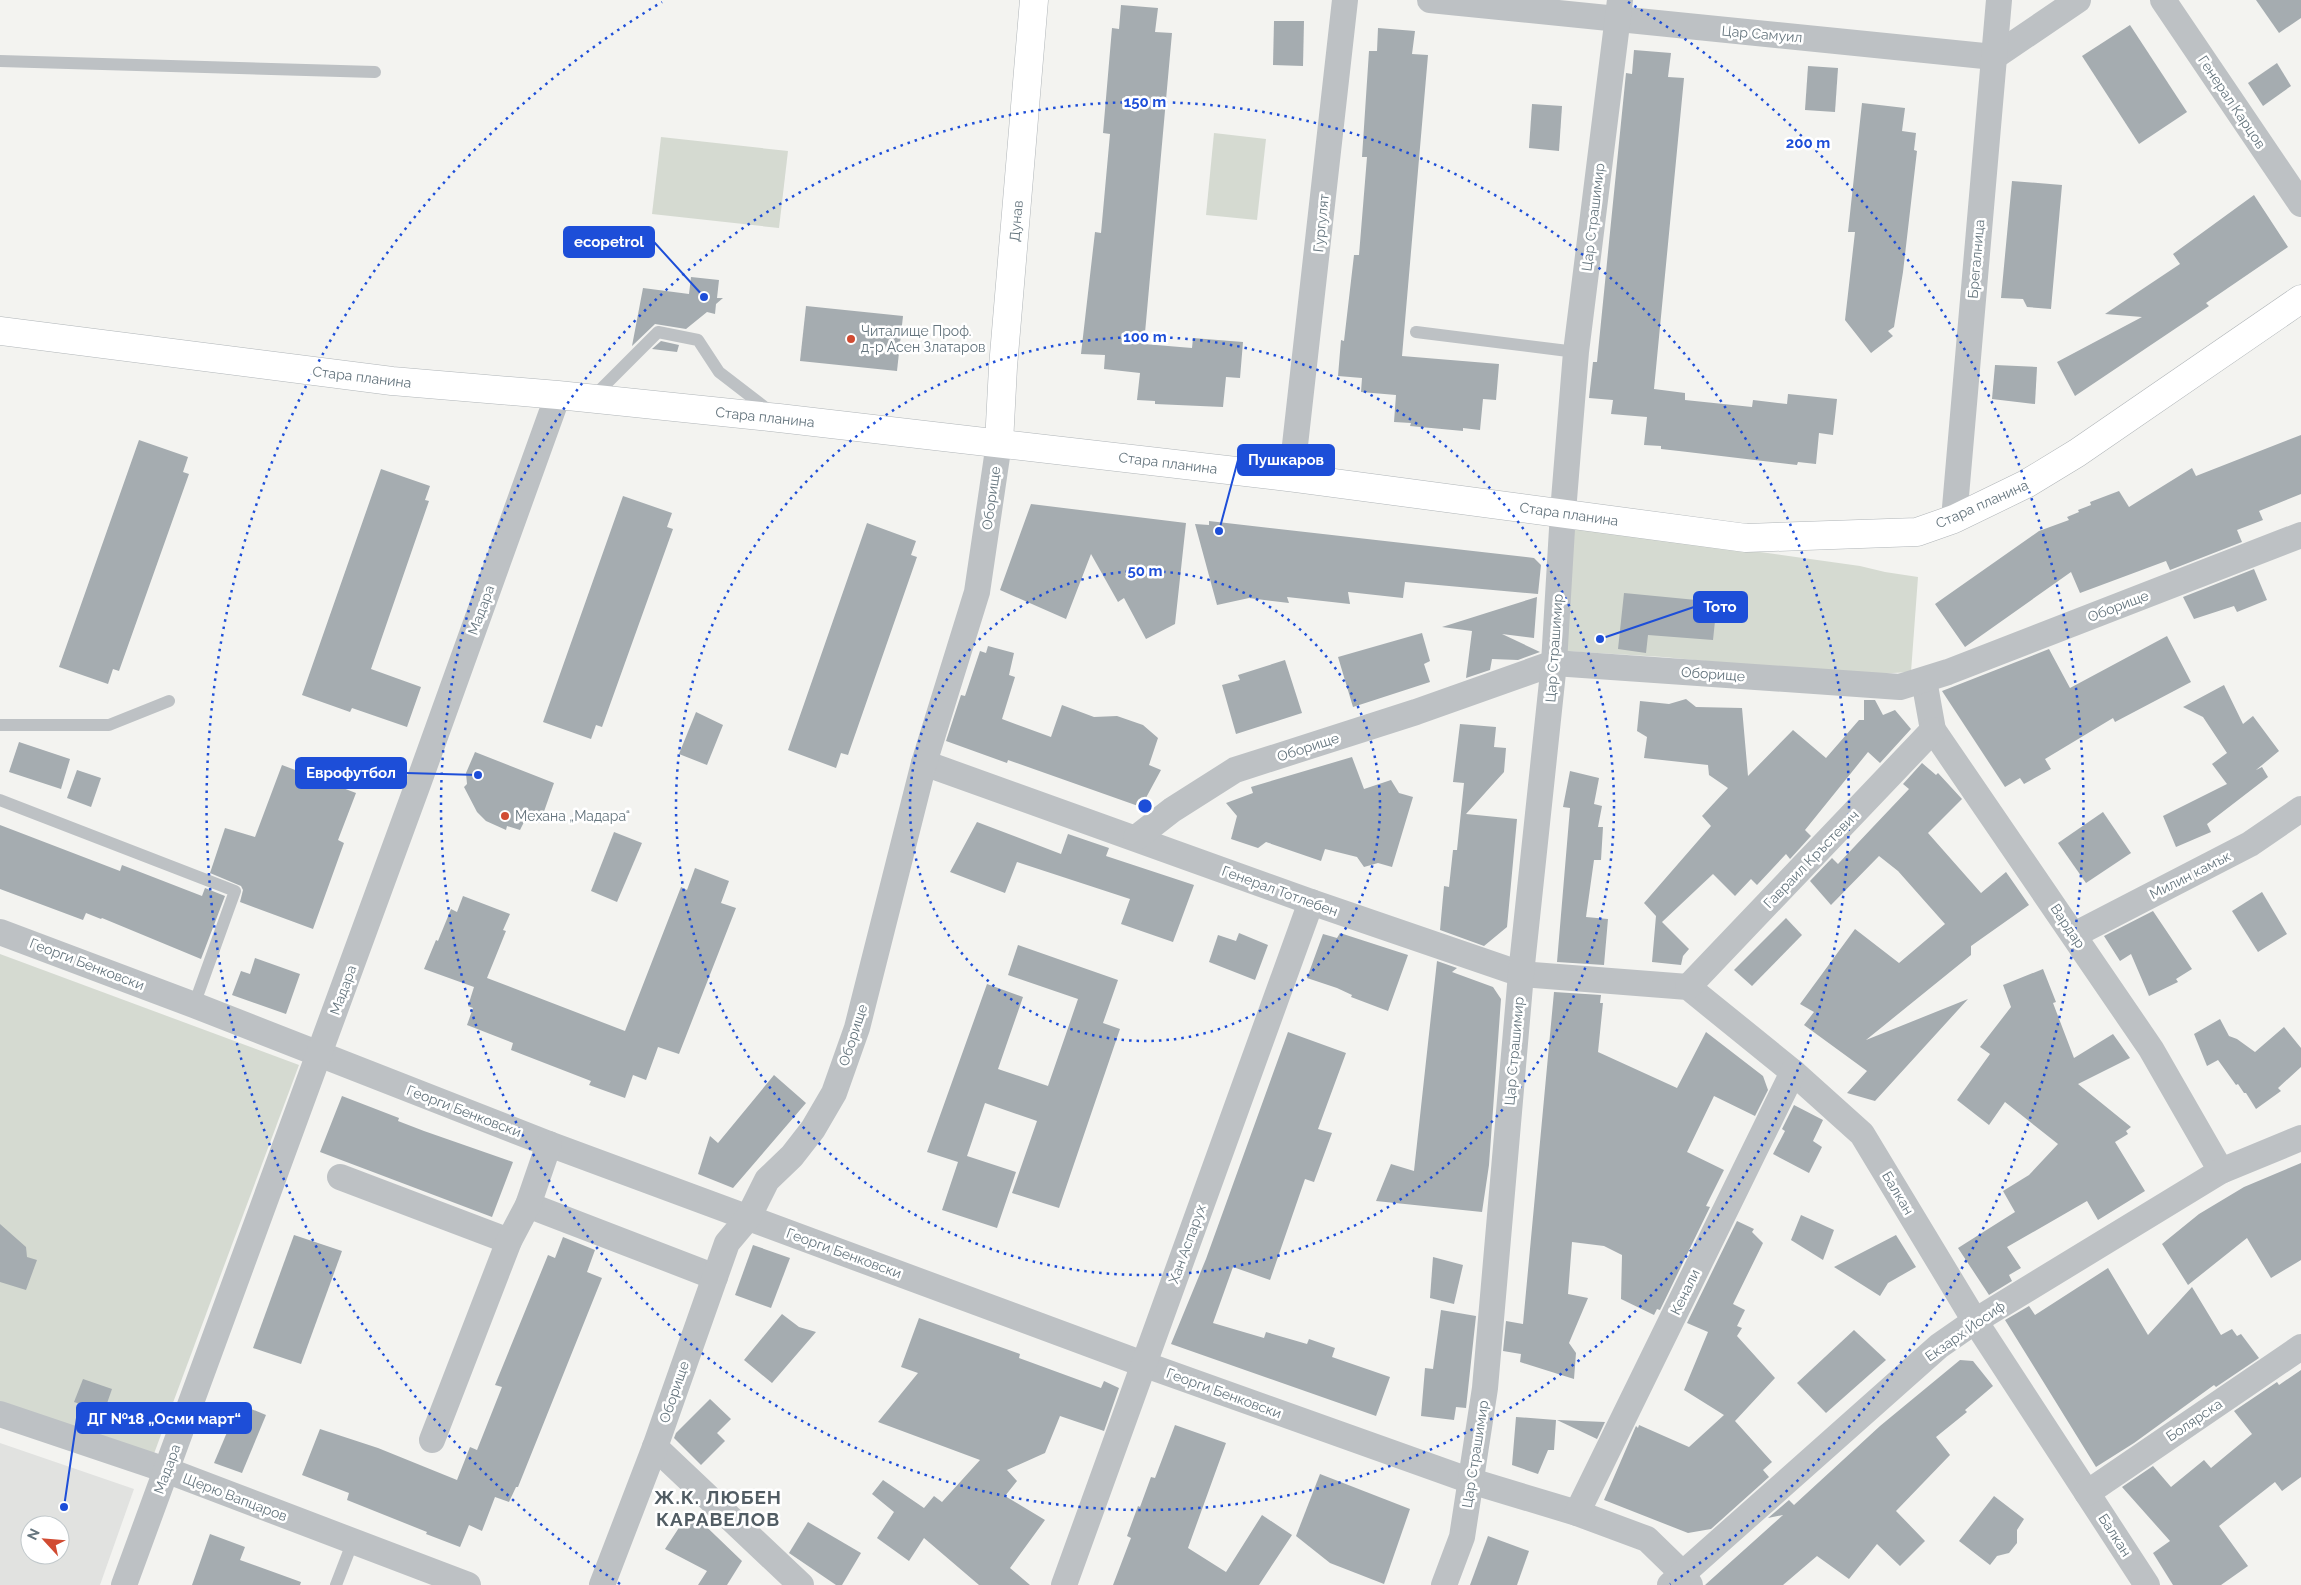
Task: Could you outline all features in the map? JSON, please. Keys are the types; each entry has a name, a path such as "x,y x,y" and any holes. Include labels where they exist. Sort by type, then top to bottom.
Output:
{"main road":[{"name":"Дунав","path":"999,443 1004,357 1034,0"},
{"name":"Стара планина","path":"0,331 392,381 592,398 779,418 1296,478 1563,512 1746,538 1917,532 1954,519 2026,484 2078,453 2301,299"}],"street":[{"name":"Гургулят","path":"1296,478 1295,445 1345,0"},
{"name":"Цар Самуил","path":"1430,0 1619,10 1994,56"},
{"name":"Брегалница","path":"1954,519 1999,0"},
{"path":"1994,56 2078,0"},
{"name":"Генерал Карцов","path":"2163,0 2301,204"},
{"name":"Цар Страшимир","path":"1444,1585 1462,1537 1485,1388 1521,974 1554,663 1563,512 1576,352 1619,10"},
{"name":"Мадара","path":"124,1585 319,1055 558,395"},
{"name":"Оборище","path":"602,1585 655,1447 727,1243 748,1218 767,1180 792,1156 813,1129 834,1093 857,1028 924,763 977,592 999,443"},
{"name":"Оборище","path":"1136,838 1172,810 1235,770 1416,712 1554,663 1900,687 1924,680 2301,535"},
{"name":"Вардар","path":"1924,680 1933,730 2151,1049 2221,1171"},
{"name":"Гавраил Кръстевич","path":"1688,987 1933,730"},
{"name":"Генерал Тотлебен","path":"924,763 1310,902 1521,974"},
{"name":"Милин камък","path":"2074,935 2250,844 2301,809"},
{"name":"Хан Аспарух","path":"1064,1585 1310,902"},
{"name":"Георги Бенковски","path":"0,932 194,1005 549,1144 1143,1364 1471,1481 1576,1512 1648,1539 1681,1581"},
{"path":"1521,974 1688,987"},
{"name":"Балкан","path":"1688,987 1794,1072 1862,1134 1975,1321 2147,1585"},
{"name":"Кенали","path":"1576,1512 1794,1072"},
{"name":"Екзарх Йосиф","path":"1681,1581 1939,1346 1975,1321 2221,1171 2301,1138"},
{"path":"432,1440 509,1241 528,1205 549,1144"},
{"path":"340,1177 509,1241"},
{"path":"528,1205 714,1276"},
{"name":"Болярска","path":"2087,1493 2301,1347"},
{"name":"Щерю Вапцаров","path":"0,1414 166,1470 468,1585"},
{"path":"655,1447 801,1585"}],"lane":[{"path":"0,61 375,72"},
{"path":"592,398 658,332 698,340 720,372 779,418"},
{"path":"1416,332 1576,352"},
{"path":"0,725 109,725 168,701"},
{"path":"0,800 235,891 194,1005"},
{"path":"336,1585 353,1541"}],"shaded area":[{"path":"1214,133 1266,139 1257,220 1206,215"},
{"path":"661,137 788,151 779,228 652,214"},
{"path":"1573,526 1860,566 1918,577 1911,672 1856,675 1663,657 1565,651"},
{"path":"0,954 299,1065 152,1459 0,1405"},
{"path":"0,1443 134,1489 100,1585 0,1585"}],"building":[{"path":"2256,0 2301,0 2301,18 2279,33"},
{"path":"1121,5 1158,8 1155,32 1172,33 1144,344 1192,348 1193,338 1243,342 1240,378 1226,377 1223,407 1155,404 1155,401 1137,400 1140,373 1104,369 1105,355 1081,354 1095,232 1101,233 1110,134 1103,133 1112,28 1119,29"},
{"path":"1274,21 1304,21 1303,66 1273,65"},
{"path":"2130,25 2187,112 2139,144 2082,56"},
{"path":"1378,28 1415,31 1412,54 1428,55 1402,356 1499,364 1496,400 1483,399 1480,430 1463,428 1463,431 1410,426 1411,423 1394,422 1396,395 1361,392 1362,378 1338,376 1341,340 1344,341 1354,255 1359,255 1367,157 1362,157 1369,51 1377,51"},
{"path":"1634,50 1671,53 1668,77 1684,78 1654,389 1685,393 1685,400 1752,407 1753,400 1787,404 1788,394 1837,399 1833,435 1819,433 1816,464 1798,462 1797,465 1661,449 1661,446 1644,445 1647,417 1611,414 1613,400 1589,398 1593,362 1597,362 1626,73 1632,74"},
{"path":"2277,63 2291,86 2263,106 2248,83"},
{"path":"1808,66 1838,68 1835,112 1805,110"},
{"path":"1862,103 1905,108 1902,131 1916,133 1914,150 1917,151 1903,272 1894,327 1888,331 1893,336 1871,353 1845,320 1855,232 1848,232"},
{"path":"1532,104 1562,106 1559,151 1529,148"},
{"path":"2012,181 2062,185 2051,309 2027,307 2023,299 2001,298"},
{"path":"2254,195 2288,247 2206,303 2209,306 2075,396 2057,362 2142,317 2105,314 2180,264 2173,254"},
{"path":"691,277 719,280 717,298 723,298 716,304 715,314 707,312 686,329 655,324 632,346 643,288 689,294"},
{"name":"Читалище Проф. д-р Асен Златаров","path":"806,306 903,316 897,371 800,361"},
{"path":"661,341 679,345 677,352 652,349"},
{"path":"1995,365 2037,367 2035,404 1992,399"},
{"path":"2301,435 2301,494 2259,511 2263,520 2237,530 2242,542 2170,570 2166,561 2080,593 2071,572 1965,647 1935,604 2039,531 2069,520 2067,517 2091,505 2090,502 2119,491 2129,507 2192,468 2196,476"},
{"path":"139,440 188,457 183,472 189,474 119,671 113,669 108,684 59,667"},
{"path":"381,469 430,486 425,500 429,501 371,669 421,687 407,727 352,708 350,712 302,695"},
{"path":"623,496 672,513 667,527 673,529 602,727 596,725 591,739 543,722"},
{"path":"1031,504 1186,523 1175,624 1146,639 1124,598 1118,602 1091,554 1066,619 1000,590"},
{"path":"1209,521 1534,558 1541,565 1538,594 1405,582 1403,598 1348,592 1350,604 1287,597 1289,603 1249,598 1217,605 1195,524 1209,525"},
{"path":"867,523 916,541 911,555 917,557 848,755 841,753 836,768 788,750"},
{"path":"2254,569 2267,600 2237,612 2234,606 2194,619 2183,597"},
{"path":"1624,593 1717,602 1713,640 1648,635 1646,653 1618,649"},
{"path":"1537,597 1534,638 1502,634 1540,652 1518,660 1492,659 1490,670 1466,678 1472,631 1442,627"},
{"path":"1422,633 1430,661 1424,664 1430,682 1353,707 1338,657"},
{"path":"2167,636 2191,682 2115,722 2113,718 2045,759 2051,769 2024,784 2020,778 2005,787 1942,691 2049,649 2070,688"},
{"path":"988,646 1014,653 1009,675 1015,677 1002,719 1051,737 1062,705 1094,717 1117,716 1143,725 1158,738 1149,765 1161,770 1141,807 1008,760 1007,763 946,741 961,695 965,696 980,651 986,653"},
{"path":"1285,660 1302,713 1236,734 1222,685 1240,680 1238,675"},
{"path":"2224,685 2243,724 2253,716 2279,751 2256,770 2262,767 2268,777 2207,824 2211,832 2176,847 2163,816 2227,784 2212,764 2227,753 2203,717 2183,707"},
{"path":"1686,699 1696,707 1742,708 1748,776 1793,730 1826,758 1859,720 1864,720 1864,700 1875,700 1883,715 1895,710 1911,729 1880,763 1868,752 1805,830 1811,836 1790,859 1786,854 1757,885 1751,879 1735,896 1713,874 1662,922 1689,949 1683,956 1681,965 1652,962 1656,916 1644,903 1711,826 1702,816 1728,788 1709,775 1708,765 1644,758 1647,737 1637,731 1640,701 1669,704"},
{"path":"696,712 723,725 707,765 679,754"},
{"path":"1460,724 1496,727 1494,747 1506,748 1504,772 1466,814 1517,819 1507,927 1484,946 1440,930 1444,886 1449,887 1453,850 1457,850 1464,783 1453,782"},
{"path":"19,742 70,759 61,789 9,772"},
{"path":"475,752 554,783 540,823 526,818 520,830 507,826 506,830 486,821 477,812 464,787 467,784 466,773"},
{"path":"1352,757 1364,789 1391,780 1399,793 1413,797 1392,867 1378,863 1364,867 1357,857 1325,849 1321,861 1266,842 1258,848 1231,839 1237,816 1226,803 1253,793 1251,787"},
{"path":"1922,763 1936,775 1938,773 1962,799 1928,833 1981,893 2006,872 2029,905 1971,946 1971,955 1866,1040 1968,999 1875,1101 1847,1093 1867,1071 1804,1025 1814,1012 1800,1004 1855,929 1899,963 1945,924 1898,871 1879,856 1831,905 1810,881 1832,858 1838,864 1909,789 1903,784"},
{"path":"282,765 356,793 338,840 344,843 313,929 240,902 243,890 241,886 210,873 225,828 255,837"},
{"path":"77,770 101,778 91,807 67,798"},
{"path":"1570,771 1599,778 1594,804 1602,806 1598,827 1603,827 1601,860 1594,860 1586,917 1608,919 1604,965 1557,962 1570,808 1563,807"},
{"path":"2103,812 2131,853 2086,883 2058,843"},
{"path":"977,822 1061,854 1068,834 1109,848 1106,856 1194,885 1173,942 1121,924 1130,899 1017,862 1005,893 950,872"},
{"path":"0,825 120,871 122,865 202,896 205,888 225,896 201,959 102,918 86,913 83,920 0,889"},
{"path":"614,832 642,843 617,902 591,891"},
{"path":"695,868 729,881 721,903 736,908 679,1054 658,1047 646,1080 633,1075 625,1098 589,1085 591,1081 511,1050 513,1043 467,1025 473,1008 468,1006 474,987 424,969 451,909 457,912 463,896 510,914 503,930 506,931 487,978 625,1031 681,887 687,890"},
{"path":"2262,892 2287,934 2258,952 2232,911"},
{"path":"2153,911 2192,969 2176,979 2178,982 2149,996 2131,954 2120,961 2104,936"},
{"path":"1786,918 1802,935 1752,986 1734,970"},
{"path":"1239,933 1268,945 1255,980 1209,962 1218,935 1236,941"},
{"path":"1340,933 1408,955 1388,1011 1351,997 1352,995 1337,988 1307,978 1323,934 1337,938"},
{"path":"1018,945 1118,980 1103,1023 1120,1029 1059,1208 1012,1193 1037,1121 985,1103 967,1156 1016,1172 997,1228 942,1210 958,1162 927,1152 987,984 1023,997 998,1069 1048,1086 1078,999 1008,975"},
{"path":"255,958 300,974 286,1014 232,995 241,971 250,974"},
{"path":"1437,961 1457,968 1452,972 1493,987 1501,999 1489,1165 1482,1212 1376,1201 1391,1164 1414,1171"},
{"path":"2043,969 2056,1002 2053,1003 2074,1058 2113,1034 2130,1058 2078,1084 2131,1127 2126,1131 2128,1134 2115,1142 2145,1191 2098,1220 2087,1201 2007,1247 2021,1268 2009,1275 2012,1281 1989,1295 1958,1248 2015,1212 2003,1191 2029,1175 2058,1144 2005,1102 1989,1125 1957,1100 1990,1054 1980,1047 2011,1007 2003,985"},
{"path":"1554,992 1601,995 1600,1003 1603,1003 1598,1052 1677,1088 1706,1032 1763,1076 1768,1090 1755,1116 1714,1096 1687,1152 1724,1170 1706,1206 1710,1207 1660,1310 1657,1309 1654,1315 1621,1299 1622,1255 1604,1246 1572,1242 1568,1294 1588,1298 1569,1343 1576,1353 1574,1379 1520,1362 1521,1354 1503,1351 1506,1321 1523,1324"},
{"path":"2220,1019 2229,1036 2237,1039 2255,1052 2284,1027 2301,1048 2301,1067 2278,1088 2281,1091 2256,1109 2246,1093 2238,1084 2236,1085 2218,1060 2207,1066 2194,1034"},
{"path":"1288,1032 1346,1053 1318,1129 1332,1133 1314,1182 1305,1179 1270,1280 1233,1267 1213,1323 1264,1338 1266,1332 1307,1344 1309,1339 1335,1348 1332,1357 1390,1377 1376,1416 1171,1344 1206,1259"},
{"path":"774,1075 806,1103 733,1188 698,1174 710,1136 718,1143"},
{"path":"342,1096 399,1118 398,1121 513,1162 492,1217 320,1152"},
{"path":"1794,1105 1823,1120 1813,1141 1822,1147 1809,1173 1773,1154 1785,1131 1782,1129"},
{"path":"2301,1163 2301,1260 2271,1278 2247,1238 2188,1285 2162,1244 2199,1214 2244,1187"},
{"path":"1801,1215 1834,1230 1823,1260 1791,1240"},
{"path":"1737,1221 1754,1229 1752,1232 1763,1243 1733,1304 1745,1310 1737,1326 1742,1328 1737,1336 1775,1378 1735,1421 1772,1462 1763,1470 1769,1477 1711,1529 1688,1533 1604,1500 1636,1426 1638,1428 1639,1425 1689,1447 1724,1415 1684,1390 1708,1332 1687,1323"},
{"path":"0,1224 26,1247 27,1257 37,1260 26,1290 0,1282"},
{"path":"294,1235 342,1251 301,1364 253,1348"},
{"path":"1896,1235 1916,1267 1888,1283 1880,1296 1834,1267"},
{"path":"563,1237 595,1250 587,1272 602,1278 518,1487 516,1487 509,1502 495,1497 482,1531 469,1525 460,1547 347,1500 349,1493 302,1475 320,1429 378,1448 457,1480 470,1447 477,1450 502,1387 495,1385 548,1255 555,1258"},
{"path":"753,1245 790,1258 771,1308 735,1295"},
{"path":"1433,1257 1463,1265 1454,1304 1430,1298"},
{"path":"2108,1268 2148,1335 2192,1287 2221,1335 2232,1329 2237,1336 2241,1334 2259,1358 2216,1387 2214,1385 2134,1443 2096,1467 2005,1320 2029,1306 2035,1315"},
{"path":"1441,1310 1476,1316 1466,1408 1456,1407 1454,1420 1421,1416 1425,1368 1433,1369"},
{"path":"782,1314 799,1327 816,1332 772,1383 744,1360"},
{"path":"919,1318 1020,1354 1019,1358 1101,1388 1104,1381 1119,1388 1104,1431 1060,1416 1045,1453 1007,1470 1017,1481 1005,1496 1045,1520 1010,1568 1030,1585 979,1585 924,1538 909,1561 877,1538 894,1512 872,1494 883,1480 924,1508 934,1496 942,1502 980,1460 878,1422 918,1373 901,1367"},
{"path":"1854,1330 1886,1360 1826,1413 1797,1383"},
{"path":"1960,1360 1973,1361 1993,1386 1965,1410 1967,1412 1936,1437 1950,1455 1896,1511 1925,1541 1900,1566 1877,1544 1849,1579 1817,1556 1783,1585 1705,1585 1783,1515 1768,1518 1789,1500 1794,1505 1880,1426"},
{"path":"2301,1370 2301,1477 2282,1491 2275,1482 2219,1526 2248,1566 2221,1585 2173,1585 2153,1553 2170,1541 2122,1487 2153,1466 2171,1487 2204,1460 2211,1468 2252,1434 2234,1411 2277,1382 2279,1385"},
{"path":"83,1379 112,1389 104,1412 74,1402"},
{"path":"710,1399 731,1419 717,1433 725,1441 701,1465 674,1438 676,1433"},
{"path":"239,1404 266,1415 242,1473 214,1463"},
{"path":"1516,1417 1556,1420 1554,1450 1548,1450 1538,1474 1512,1465"},
{"path":"1557,1420 1605,1422 1597,1439"},
{"path":"1175,1425 1226,1443 1188,1548 1226,1572 1262,1515 1292,1535 1259,1585 1113,1585 1131,1538 1127,1536 1138,1506 1140,1507 1151,1477 1155,1478"},
{"path":"1320,1474 1410,1509 1384,1584 1330,1563 1296,1536"},
{"path":"1994,1496 2024,1519 2017,1530 2017,1543 2009,1553 1997,1556 1990,1565 1959,1541"},
{"path":"690,1511 742,1561 727,1585 698,1585 707,1571 665,1549"},
{"path":"808,1522 861,1553 842,1585 836,1585 789,1553"},
{"path":"210,1534 245,1547 240,1560 301,1582 300,1585 192,1585"},
{"path":"1488,1536 1529,1551 1517,1585 1470,1585"}],"place":[{"name":"ecopetrol","path":"704,297"},
{"name":"Читалище Проф. д-р Асен Златаров","path":"851,339"},
{"name":"Пушкаров","path":"1219,531"},
{"name":"Тото","path":"1600,639"},
{"name":"Еврофутбол","path":"478,775"},
{"name":"Механа „Мадара“","path":"505,816"},
{"name":"ДГ №18 „Осми март“","path":"64,1507"}],"district":[{"name":"Ж.К. ЛЮБЕН КАРАВЕЛОВ","path":"718,1508"}]}
